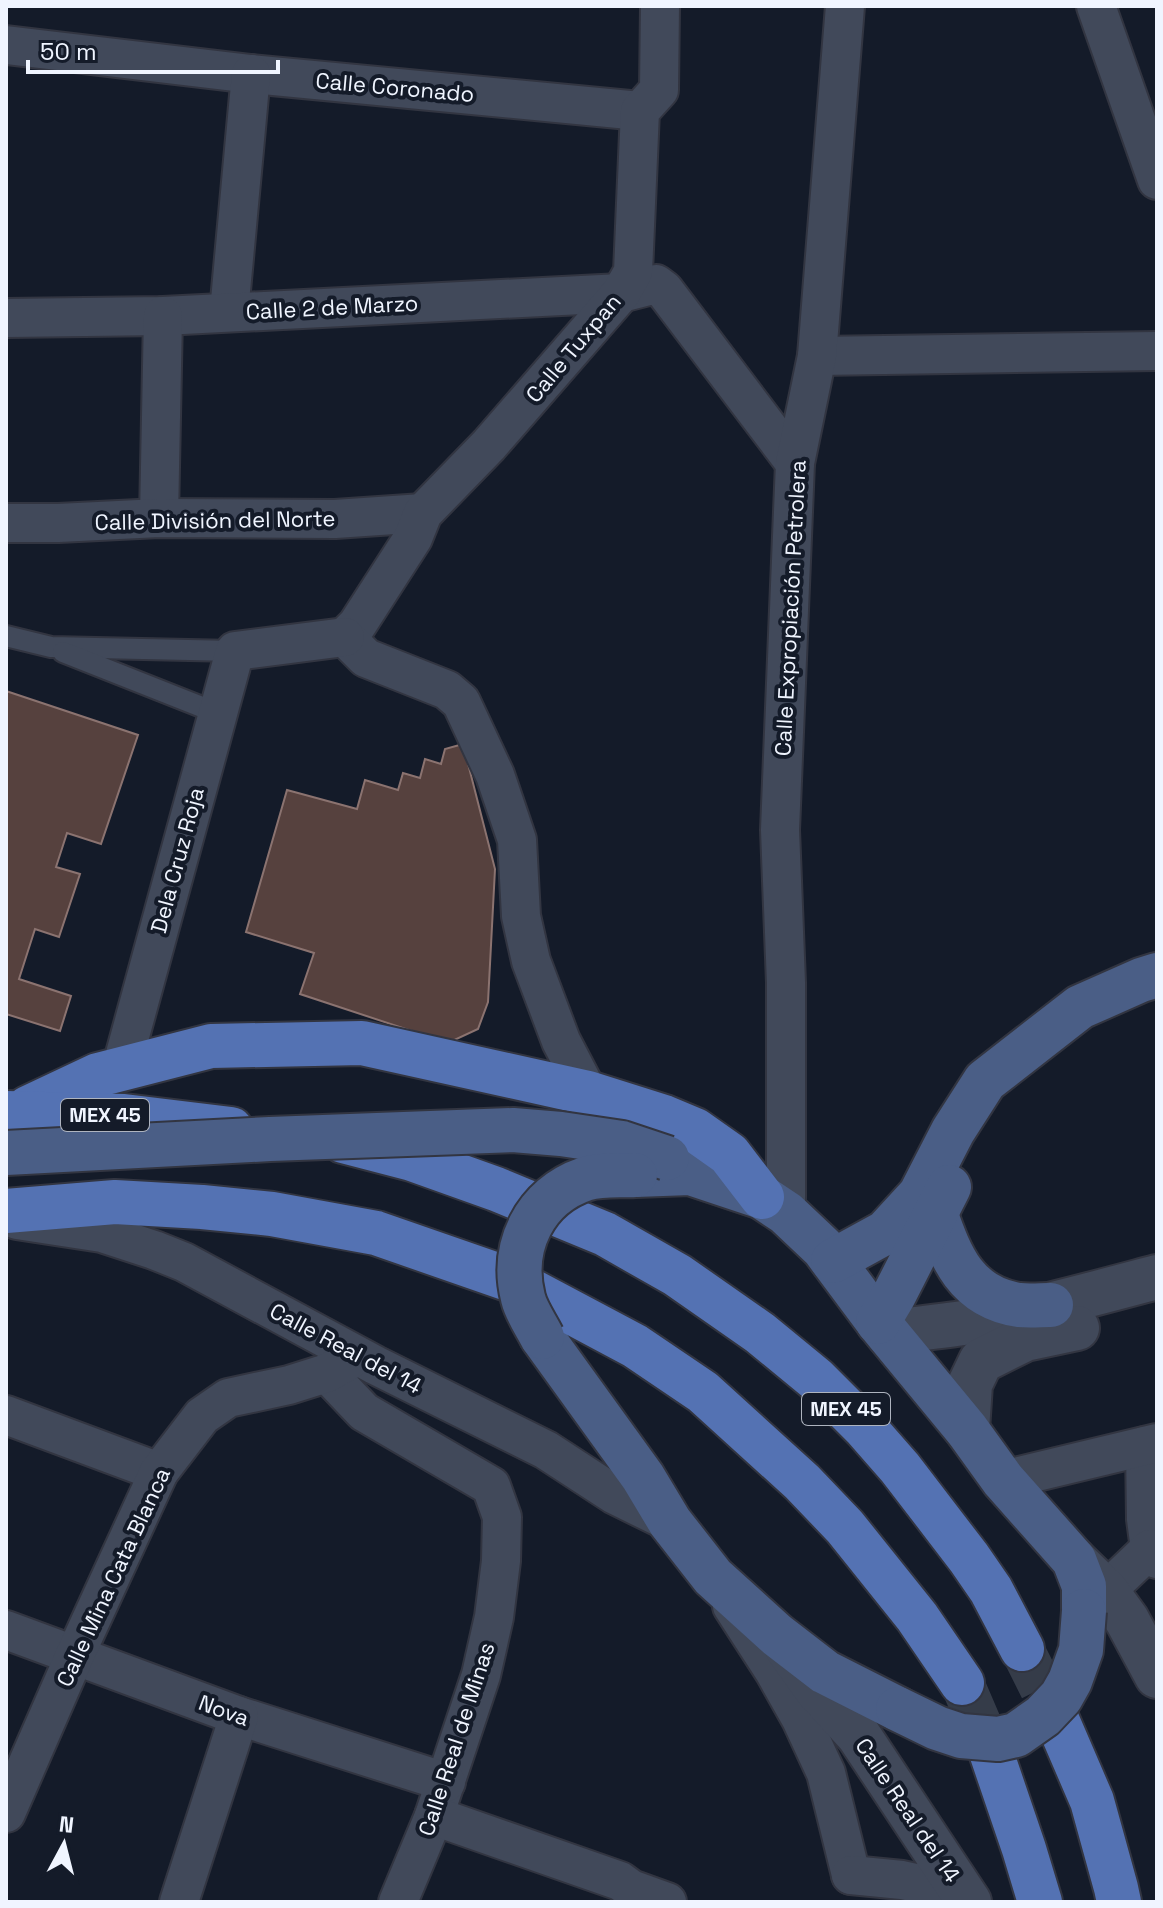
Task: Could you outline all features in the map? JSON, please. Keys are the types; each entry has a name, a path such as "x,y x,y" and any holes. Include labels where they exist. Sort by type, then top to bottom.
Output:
{"main road":[{"path":"833,1261 886,1232 920,1195 953,1131 985,1081 1080,1007 1157,975"},
{"path":"10,1126 98,1075 211,1046 362,1043 588,1093 695,1130 729,1154 774,1205 823,1248 1003,1480 1074,1560 1084,1586 1095,1601 1081,1650 1061,1697 1043,1716 1016,1735 998,1739 961,1736 898,1709 845,1698 825,1672 777,1635 713,1577 670,1522 643,1477 542,1337 523,1300 521,1280 523,1240 533,1218 547,1201 567,1187 588,1178 664,1169"},
{"path":"883,1328 894,1295 935,1212 981,1128 1014,1088 1028,1047"},
{"name":"MEX 45","path":"10,1126 124,1116 334,1139 412,1159 496,1189 605,1234 677,1275 730,1311 816,1379 900,1468 969,1558 991,1590 1022,1649"},
{"path":"10,1126 285,1138 513,1130 561,1134 622,1143 664,1169 774,1205"},
{"path":"6,1211 115,1202 272,1214 376,1233 511,1280 635,1346 703,1392 802,1482 845,1527 887,1578 962,1683"},
{"path":"935,1212 949,1251 964,1275 978,1289 1020,1305 1051,1305"},
{"path":"1055,1715 1092,1801 1119,1902"},
{"path":"989,1746 1040,1902"}],"street":[{"name":"Calle Tuxpan","path":"345,637 357,625 413,538 423,513 638,289 633,272 640,111 659,90 660,6"},
{"name":"Calle Expropiación Petrolera","path":"774,1205 786,983 780,830 795,463 817,356 845,6"},
{"path":"1096,6 1157,180"},
{"name":"Calle Coronado","path":"6,45 251,74 640,111"},
{"path":"229,312 251,74"},
{"path":"638,289 664,290 795,463"},
{"name":"Calle 2 de Marzo","path":"6,318 163,316 638,289"},
{"path":"159,518 163,316"},
{"path":"817,356 1157,351"},
{"name":"Calle División del Norte","path":"6,523 159,518 335,519 423,513"},
{"path":"235,651 345,637 366,658 447,690 461,702 495,775 517,840 521,916 531,961 561,1041 588,1093"},
{"name":"Dela Cruz Roja","path":"121,1069 235,651"},
{"name":"Calle Real del 14","path":"6,1219 102,1233 184,1262 343,1364 546,1450 615,1495 670,1522"},
{"path":"883,1328 994,1316 1051,1305 1157,1277"},
{"path":"967,1430 970,1384 981,1361 1025,1339 1157,1307"},
{"name":"Calle Mina Cata Blanca","path":"6,1813 159,1472 202,1416 228,1398 289,1385 343,1364"},
{"name":"Calle Real de Minas","path":"343,1364 364,1412 491,1486 502,1517 501,1561 494,1617 481,1675 440,1799 398,1902"},
{"path":"6,1415 159,1472"},
{"path":"1003,1480 1151,1444 1153,1536 1095,1601 1127,1620 1157,1676"},
{"path":"713,1577 774,1671 826,1773 846,1889"},
{"name":"Nova","path":"6,1630 239,1716 440,1799 620,1881 629,1895 667,1902"},
{"path":"845,1698 862,1827 862,1855 846,1889"},
{"name":"Calle Real del 14","path":"845,1698 859,1736 967,1898"},
{"path":"179,1902 239,1716"},
{"name":"Calle Real del 14","path":"846,1889 902,1880 967,1898"}],"lane":[{"path":"6,636 51,647 217,713"},
{"path":"51,647 235,651"}],"building":[{"path":"6,691 138,735 101,844 67,833 56,867 80,874 59,937 35,929 19,979 71,996 60,1031 6,1014"},
{"path":"463,744 495,869 488,1002 478,1029 448,1043 300,994 314,953 246,932 287,790 357,809 365,780 398,790 403,773 420,778 425,759 441,764 445,749"}],"tunnel":[{"path":"1022,1649 1055,1715"},
{"path":"962,1683 989,1746"}]}
